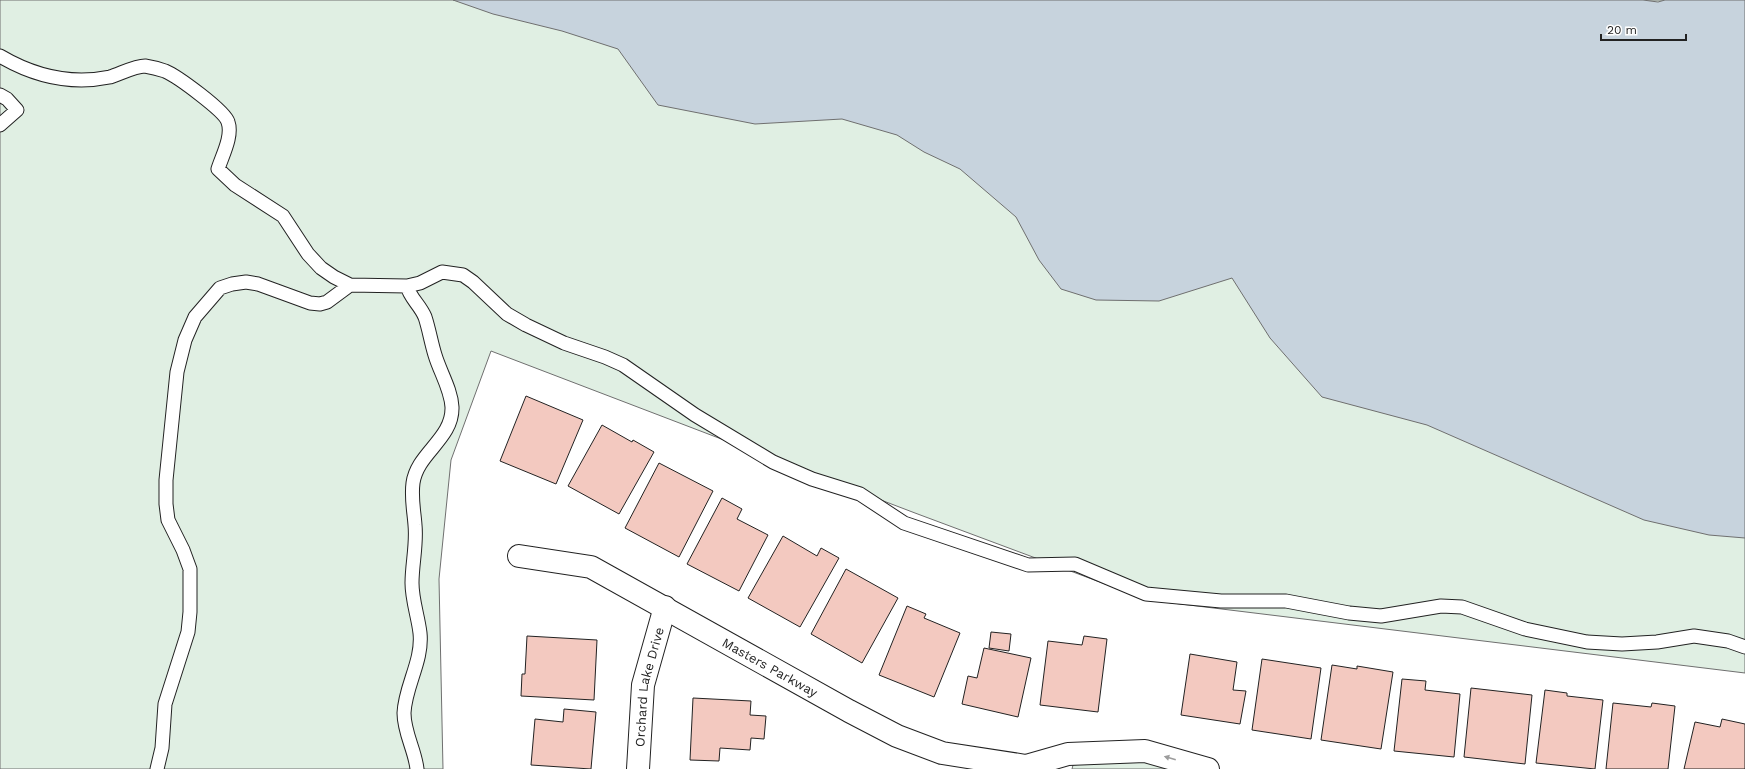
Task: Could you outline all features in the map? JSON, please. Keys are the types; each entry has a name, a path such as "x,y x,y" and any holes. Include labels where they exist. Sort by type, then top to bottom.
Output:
{"street":[{"name":"Masters Parkway","path":"519,556 591,567 849,711 897,736 942,753 1029,768 1068,754 1145,751 1208,769"},
{"name":"Orchard Lake Drive","path":"638,769 643,685 665,607"}],"lane":[{"path":"0,56 18,66 46,76 69,80 94,80 143,66 166,72 223,113 229,123 229,136 218,169 235,185 283,216 308,254 321,268 334,277 350,285 407,286 420,283 442,272 463,275 473,282 507,314 564,343 605,357 623,365 695,415 773,462 812,479 860,494 904,523 1028,565 1075,564 1146,594 1221,601 1286,602 1349,613 1381,616 1441,606 1462,607 1525,629 1587,642 1622,644 1657,642 1694,636 1728,641 1745,647"},
{"path":"0,95 7,99 17,110 0,125"},
{"path":"157,769 162,748 165,704 188,632 190,612 190,569 181,545 168,520 166,480 177,372 185,340 195,317 209,300 220,288 232,284 246,282 258,284 310,303 320,304 327,302 350,285"},
{"path":"407,286 409,294 419,305 425,317 435,354 450,396 452,407 450,420 446,430 417,469 413,481 412,497 415,527 412,599 420,632 420,647 404,713 406,730 417,769"}],"green space":[{"path":"0,0 1745,0 1745,673 1148,600 915,513 491,351 451,460 439,579 443,769 0,769"},
{"path":"1119,760 1154,763 1174,769 1072,769 1073,765"}],"shaded area":[{"path":"453,0 1643,0 1658,2 1665,0 1745,0 1745,538 1709,535 1644,520 1427,425 1322,397 1270,338 1232,278 1159,301 1096,300 1061,289 1039,260 1016,217 960,169 924,152 897,135 842,119 755,124 658,105 618,49 562,31 493,14"}],"building":[{"path":"526,396 583,420 556,484 500,461"},
{"path":"602,425 632,442 633,440 654,452 619,514 568,486"},
{"path":"659,463 713,491 679,557 625,528"},
{"path":"722,498 742,509 737,519 768,535 739,591 687,564"},
{"path":"783,536 817,556 821,548 839,558 800,627 748,598"},
{"path":"846,569 898,598 862,663 811,634"},
{"path":"907,606 926,614 924,618 960,633 934,697 879,675"},
{"path":"991,632 1011,634 1009,651 989,648"},
{"path":"527,636 597,640 594,700 521,696 522,674 525,674"},
{"path":"1084,636 1107,639 1098,712 1040,705 1048,641 1082,645"},
{"path":"984,648 1031,658 1018,717 962,704 968,676 977,678"},
{"path":"1190,654 1237,662 1233,690 1246,691 1240,724 1181,715"},
{"path":"1262,659 1321,668 1311,739 1252,730"},
{"path":"1332,665 1357,669 1357,666 1393,672 1381,749 1321,740"},
{"path":"1402,679 1426,681 1425,690 1460,694 1454,757 1394,751"},
{"path":"1471,688 1532,695 1525,764 1464,757"},
{"path":"1545,690 1567,693 1567,696 1603,700 1595,769 1536,763"},
{"path":"693,698 751,701 750,715 766,716 764,739 751,738 750,750 720,748 719,761 690,760"},
{"path":"1613,703 1651,707 1652,703 1675,706 1668,769 1606,769"},
{"path":"564,709 596,712 591,769 531,765 535,719 563,722"},
{"path":"1722,719 1745,724 1745,769 1684,769 1695,722 1720,727"}]}
